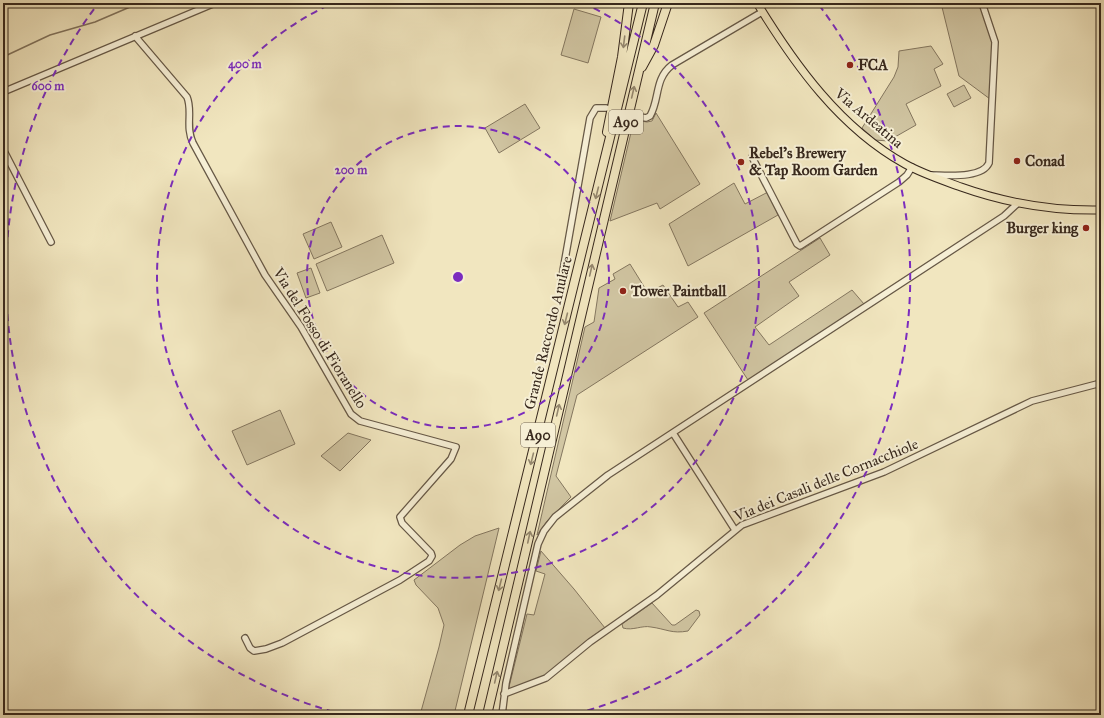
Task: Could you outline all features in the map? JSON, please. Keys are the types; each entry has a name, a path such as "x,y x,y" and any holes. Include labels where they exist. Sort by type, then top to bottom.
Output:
{"highway":[{"path":"606,155 608,122 622,57 629,3"},
{"name":"Grande Raccordo Anulare","path":"468,715 643,3"},
{"name":"Grande Raccordo Anulare","path":"487,715 655,3"},
{"path":"638,74 654,45 668,3"}],"main road":[{"name":"Via Ardeatina","path":"757,3 808,78 831,105 876,145 912,167 929,175 989,197 1017,204 1101,210"}],"street":[{"path":"3,92 215,3"},
{"path":"929,175 969,174 985,168 989,163 995,42 982,3"},
{"path":"636,116 646,118 650,116 663,73 672,65 762,12"},
{"name":"Via del Fosso di Fioranello","path":"135,36 187,97 189,104 188,129 192,140 265,274 301,327 351,414 360,421 456,447 451,459 400,517 402,523 431,553 429,561 396,582 282,643 266,649 254,651 250,648 245,638"},
{"path":"561,282 590,118 596,108 606,108"},
{"path":"3,149 51,242"},
{"path":"752,157 796,244 800,246 907,176 912,167"},
{"path":"502,715 504,694 538,544 546,528 566,507 608,475 983,230 1004,216 1017,204"},
{"name":"Via dei Casali delle Cornacchiole","path":"504,694 546,678 590,642 657,595 735,530 760,518 884,472 1032,400 1101,383"},
{"path":"673,433 735,530"}],"shaded area":[{"path":"941,3 979,3 992,41 990,99 959,76"},
{"path":"574,9 601,17 588,63 561,55"},
{"path":"931,46 943,64 934,69 941,86 906,104 916,125 888,141 875,140 862,128 894,77 898,67 899,51"},
{"path":"964,85 971,98 954,107 947,94"},
{"path":"525,104 540,128 499,153 485,128"},
{"path":"656,113 700,184 660,209 657,203 610,221 634,120 647,122 652,121"},
{"path":"734,183 745,204 768,192 778,215 688,266 669,224"},
{"path":"331,222 342,247 314,259 303,234"},
{"path":"382,235 394,263 327,291 316,264"},
{"path":"820,238 830,255 789,282 799,296 755,327 769,345 852,290 864,304 748,380 704,313"},
{"path":"630,264 648,293 663,285 678,307 688,302 698,317 577,395 556,476 571,497 547,521 537,535 585,327 594,322 599,288 615,279 613,274"},
{"path":"311,268 320,293 306,298 297,273"},
{"path":"280,410 295,444 247,465 232,431"},
{"path":"348,433 371,440 340,471 321,456"},
{"path":"499,528 454,715 420,715 444,625 438,608 416,585 414,580 460,545 475,536"},
{"path":"541,551 605,628 587,640 544,678 508,691 527,614 534,615 545,574 536,571"},
{"path":"652,603 672,625 675,625 696,610 699,611 700,615 688,631 673,632 648,627 630,629 623,628 622,624"}],"waterway":[{"path":"3,57 50,35 95,22 130,7 145,3"}],"place":[{"name":"FCA","path":"850,65"},
{"name":"Conad","path":"1017,161"},
{"name":"Rebel's Brewery & Tap Room Garden","path":"741,162"},
{"name":"Burger king","path":"1086,228"},
{"name":"Tower Paintball","path":"623,291"}]}
